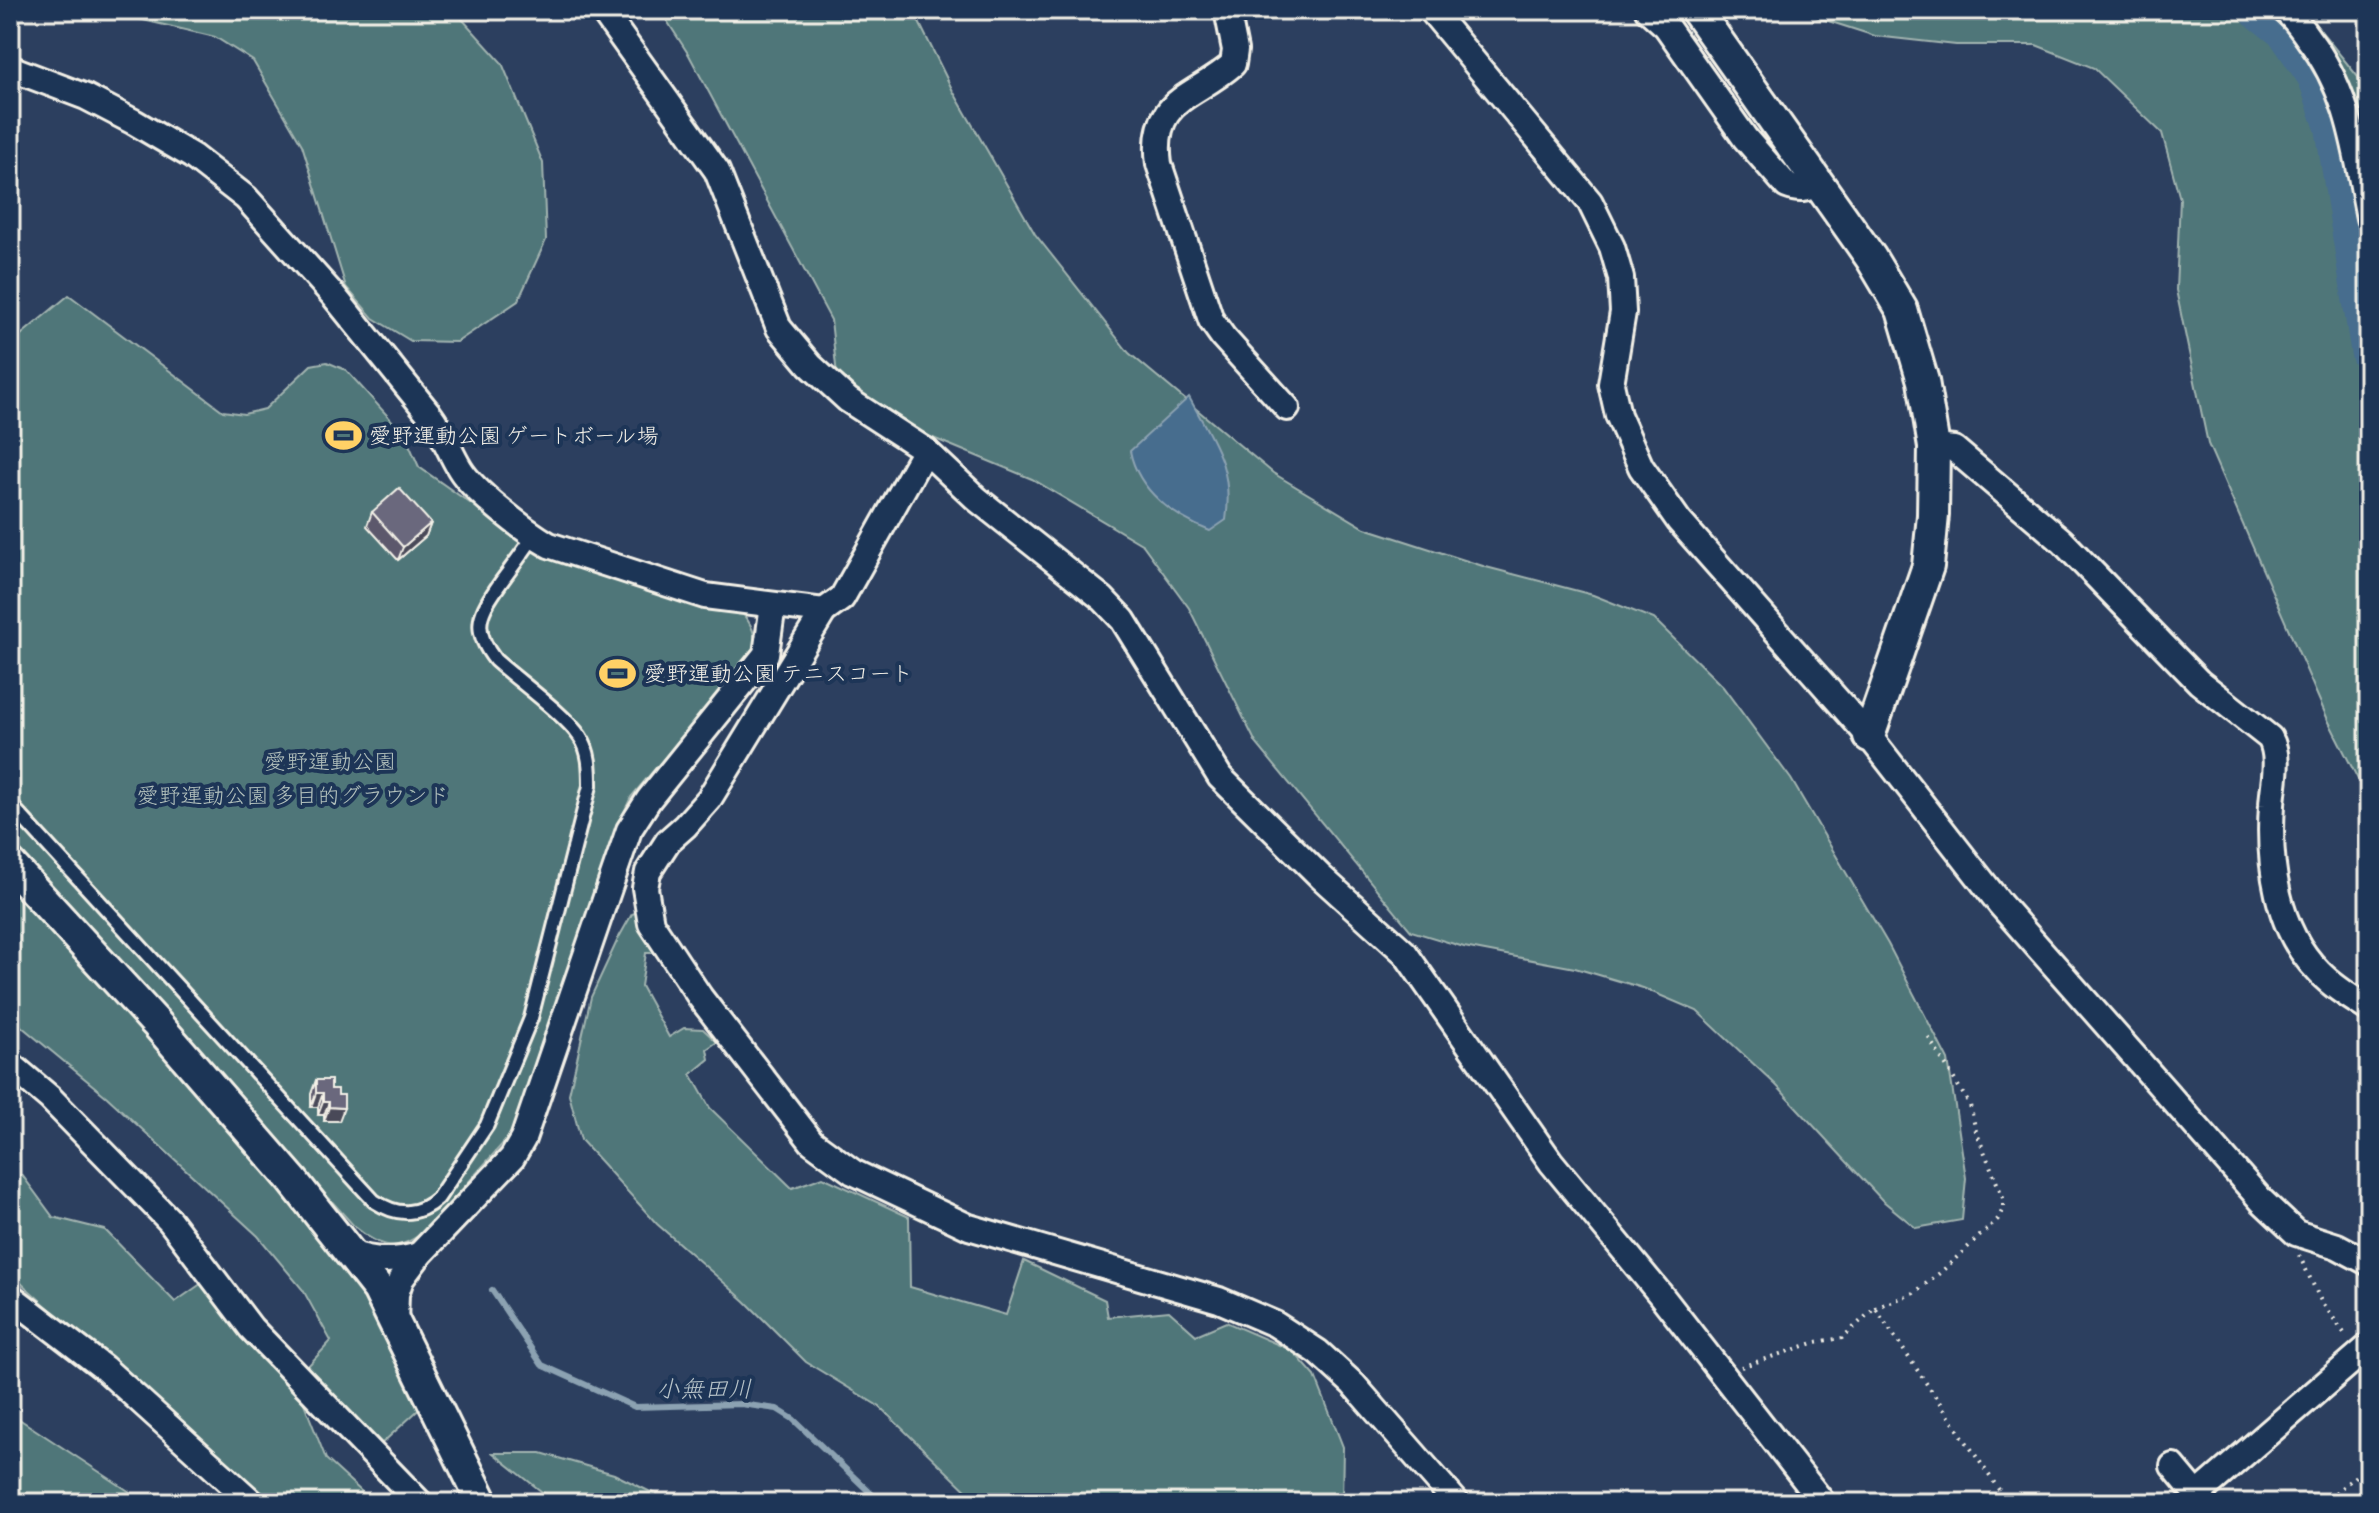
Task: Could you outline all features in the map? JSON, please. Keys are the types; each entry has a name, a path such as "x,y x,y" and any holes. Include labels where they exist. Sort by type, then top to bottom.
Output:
{"street":[{"path":"602,10 717,171 779,328 810,365 848,400 925,450 977,499 1103,599 1123,620 1220,777 1321,877 1405,953 1551,1162 1660,1294 1823,1503"},
{"path":"1227,10 1235,50 1233,64 1174,102 1158,133 1159,164 1211,320 1287,408"},
{"path":"1431,10 1590,202 1612,247 1621,278 1623,312 1611,384 1618,415 1641,467 1679,521 1869,736 2000,904 2262,1201 2296,1233 2337,1246 2369,1263"},
{"path":"1648,10 1666,26 1745,138 1787,186 1797,190 1810,189 1818,183"},
{"path":"1696,10 1871,258 1902,310 1923,381 1934,447 1933,515 1928,566 1869,736"},
{"path":"2284,10 2315,47 2334,78 2347,108 2365,178 2369,218"},
{"path":"10,68 86,97 134,122 192,156 246,198 334,296 430,415 444,433 460,470 473,485 534,536 549,545 705,596 824,611"},
{"path":"1934,447 1954,449 2062,541 2199,682 2270,738 2276,763 2270,845 2272,874 2286,919 2299,947 2319,972 2369,1009"},
{"path":"925,450 842,598 824,611 709,799 668,841 648,872 645,888 651,923 700,997 812,1142 853,1172 969,1227 1219,1300 1275,1324 1318,1352 1353,1384 1457,1503"},
{"path":"395,1323 396,1294 401,1279 419,1255 512,1158 523,1139 629,830 649,799 766,654 773,605"},
{"path":"10,864 156,1023 293,1181 378,1289 480,1501"},
{"path":"10,1064 50,1098 170,1221 251,1328 420,1503"},
{"path":"350,1253 384,1261 400,1261 419,1255"},
{"path":"10,1296 104,1368 253,1503"},
{"path":"2173,1466 2200,1499 2364,1350"},
{"path":"396,1478 401,1503"}],"lane":[{"path":"10,804 374,1201 398,1213 410,1213 430,1205 438,1198 487,1125 531,1018 590,786 587,751 580,737 495,660 480,635 483,608 534,536"}],"path":[{"path":"1722,1373 1816,1342 1842,1338 1875,1308 1914,1293 1998,1219 2003,1209 2003,1198 1976,1131 1970,1105 1927,1035"},
{"path":"2296,1233 2298,1253 2321,1301 2364,1350"},
{"path":"1875,1308 2008,1503"},
{"path":"2323,1503 2369,1465"}],"green space":[{"path":"101,10 454,10 502,63 543,163 546,240 518,301 457,342 411,341 373,318 346,287 302,145 253,61 215,37"},
{"path":"660,10 913,10 953,91 1035,234 1129,353 1273,473 1365,528 1486,567 1593,595 1654,619 1723,687 1791,779 1888,944 1948,1060 1966,1178 1962,1220 1916,1228 1882,1200 1776,1085 1697,1011 1643,988 1575,968 1464,947 1411,931 1256,743 1189,608 1143,545 1032,479 880,416 838,385 831,320 689,55"},
{"path":"1794,10 2304,10 2358,77 2369,130 2369,801 2328,720 2208,444 2176,290 2180,199 2162,133 2094,68 2036,45 1956,45 1875,36"},
{"name":"愛野運動公園","path":"69,295 223,411 244,414 265,409 311,365 327,362 346,370 405,435 419,467 545,556 712,607 741,612 752,630 755,651 631,797 618,825 514,1131 426,1230 407,1242 398,1245 381,1243 354,1226 10,843 10,344"},
{"path":"10,876 352,1265 426,1403 380,1445 307,1367 331,1341 303,1290 258,1236 107,1097 10,1017"},
{"path":"642,910 661,953 646,953 641,986 669,1037 684,1028 703,1029 717,1042 707,1049 709,1059 691,1074 710,1108 792,1188 823,1177 909,1217 910,1287 1006,1315 1024,1261 1105,1300 1108,1317 1169,1311 1196,1335 1226,1322 1293,1351 1315,1376 1343,1447 1342,1503 979,1503 880,1407 806,1362 745,1301 657,1224 581,1140 569,1094 591,997 632,914"},
{"path":"10,1175 22,1175 53,1217 105,1230 175,1302 205,1281 296,1383 326,1459 374,1503 264,1503 10,1273"},
{"path":"10,1413 130,1492 131,1503 10,1503"},
{"path":"493,1453 541,1453 614,1474 673,1503 556,1503"}],"water":[{"path":"1189,397 1220,456 1227,485 1226,520 1210,531 1171,510 1149,490 1134,465 1130,451"}],"building":[{"path":"399,488 431,523 403,547 372,512"},
{"path":"316,1080 331,1080 331,1089 338,1089 338,1095 344,1095 344,1108 329,1107 329,1102 323,1102 323,1093 316,1093"}],"waterway":[{"path":"2257,10 2285,32 2316,78 2333,127 2369,354"},
{"name":"小無田川","path":"492,1290 542,1365 635,1407 741,1404 777,1409 793,1419 881,1503"}],"place":[{"name":"愛野運動公園 ゲートボール場","path":"343,436"},
{"name":"愛野運動公園 テニスコート","path":"618,674"}],"park label":[{"name":"愛野運動公園 多目的グラウンド","path":"293,796"}]}
